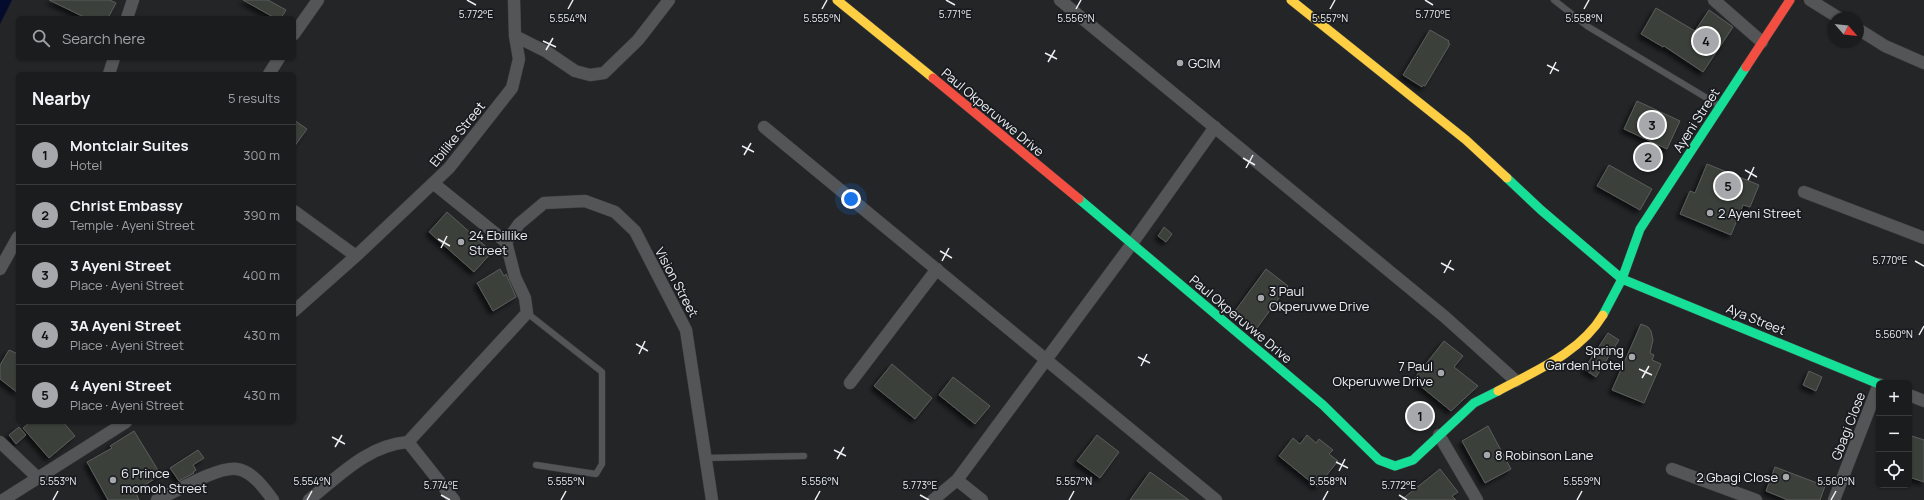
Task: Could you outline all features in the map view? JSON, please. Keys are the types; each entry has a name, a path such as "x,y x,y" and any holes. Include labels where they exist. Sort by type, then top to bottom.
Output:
{"street":[{"path":"128,16 133,0"},
{"path":"296,31 318,0"},
{"name":"Ebilike Street","path":"296,309 356,256 449,168 512,88 519,59 515,36 514,0"},
{"path":"515,36 547,52 574,71 590,75 604,73 638,40 669,0"},
{"name":"Paul Okperuvwe Drive","path":"838,0 923,69 1323,405 1379,460 1395,466 1404,465 1413,460 1474,403 1551,362 1582,341 1602,317 1622,279"},
{"path":"1060,0 1215,127 1319,215 1445,317 1516,381"},
{"name":"Aya Street","path":"1291,0 1466,140 1541,210 1622,279 1876,383"},
{"path":"1714,0 1762,42"},
{"name":"Ayeni Street","path":"1622,279 1640,228 1790,0"},
{"path":"1810,0 1829,12"},
{"path":"1864,33 1885,46 1924,63"},
{"path":"110,72 113,60"},
{"path":"270,72 278,60"},
{"path":"764,127 1216,500"},
{"path":"933,500 957,480 1131,245 1215,127"},
{"path":"308,500 367,454 393,443 408,442 527,313 525,298 516,277 506,242 433,183"},
{"path":"1804,192 1924,238"},
{"name":"Vision Street","path":"506,242 519,224 544,203 585,202 615,212 635,231 686,330 712,500"},
{"path":"296,212 356,256"},
{"path":"0,269 16,241"},
{"path":"850,383 937,269"},
{"name":"Gbagi Close","path":"1834,500 1876,392"},
{"path":"1912,397 1924,401"},
{"path":"4,500 123,424"},
{"path":"1439,435 1477,500"},
{"path":"0,442 38,478"},
{"path":"408,442 454,500"},
{"path":"157,500 215,472 237,469 258,480 273,500"},
{"path":"1672,469 1756,500"},
{"path":"957,480 982,500"}],"lane":[{"path":"1554,0 1587,26 1720,106"},
{"path":"527,313 602,372 602,464 596,474 536,465"},
{"path":"706,458 804,456"}],"water":[{"path":"0,0 12,0 0,24"}],"building":[{"path":"49,0 110,0 116,3 109,16 82,16"},
{"path":"243,0 268,0 286,10 282,16 271,16"},
{"path":"1656,8 1695,31 1709,10 1733,27 1703,72 1664,46 1663,47 1641,34"},
{"path":"1430,30 1449,41 1448,43 1450,44 1425,86 1423,85 1422,87 1403,75"},
{"path":"1637,101 1680,121 1667,149 1624,129"},
{"path":"296,121 307,129 296,144"},
{"path":"1707,164 1759,185 1750,207 1743,205 1731,235 1680,214 1690,191 1695,193"},
{"path":"1609,165 1652,189 1640,210 1597,186"},
{"name":"24 Ebillike Street","path":"447,212 492,252 474,272 429,232"},
{"path":"1164,227 1172,234 1166,242 1158,236"},
{"path":"500,269 504,276 506,274 516,297 493,311 477,283"},
{"name":"3 Paul Okperuvwe Drive","path":"1266,269 1288,286 1257,328 1235,311"},
{"path":"1641,324 1648,327 1651,331 1653,340 1650,353 1654,355 1652,360 1661,364 1644,403 1612,390"},
{"path":"1608,333 1619,340 1596,377 1584,369"},
{"name":"7 Paul Okperuvwe Drive","path":"1444,341 1463,356 1454,367 1478,386 1451,411 1413,380"},
{"path":"9,350 16,353 16,391 0,379 0,365"},
{"path":"892,364 932,398 915,419 874,386"},
{"path":"1809,371 1822,377 1816,391 1803,385"},
{"path":"953,377 990,406 975,424 939,395"},
{"path":"28,424 65,424 75,436 49,458 23,428"},
{"name":"8 Robinson Lane","path":"1488,426 1511,469 1485,483 1462,441"},
{"path":"19,427 26,435 16,444 9,435"},
{"path":"134,431 161,475 135,491 139,500 108,500 87,462 112,448 110,446"},
{"path":"1097,435 1119,452 1100,478 1077,461"},
{"path":"1307,435 1316,443 1319,439 1333,450 1329,454 1338,461 1317,487 1279,456 1293,438 1300,444"},
{"path":"1912,436 1924,440 1924,482 1912,478"},
{"path":"198,450 204,458 193,465 196,470 193,472 194,473 179,481 170,468"},
{"name":"2 Gbagi Close","path":"1775,467 1825,486 1820,500 1788,500 1766,491"},
{"path":"1440,469 1458,492 1452,496 1456,500 1401,500"},
{"path":"1150,472 1189,500 1130,500"}],"traffic: fast":[{"path":"1603,315 1622,279 1640,229 1746,67"},
{"path":"1507,178 1541,210 1622,279 1876,383"},
{"path":"1079,199 1323,405 1379,460 1395,466 1413,460 1474,403 1498,391"}],"traffic: slow":[{"path":"837,0 933,78"},
{"path":"1291,0 1466,140 1507,178"},
{"path":"1498,391 1556,360 1582,340 1603,315"}],"traffic: jam":[{"path":"1746,67 1790,0"},
{"path":"933,78 1079,199"}],"place":[{"name":"3A Ayeni Street","path":"1706,41"},
{"name":"GCIM","path":"1180,63"},
{"name":"3 Ayeni Street","path":"1652,125"},
{"name":"Christ Embassy","path":"1648,157"},
{"name":"4 Ayeni Street","path":"1728,186"},
{"name":"2 Ayeni Street","path":"1710,213"},
{"name":"24 Ebillike Street","path":"461,242"},
{"name":"3 Paul Okperuvwe Drive","path":"1261,298"},
{"name":"Spring Garden Hotel","path":"1632,357"},
{"name":"7 Paul Okperuvwe Drive","path":"1441,373"},
{"name":"Montclair Suites","path":"1420,416"},
{"name":"8 Robinson Lane","path":"1487,455"},
{"name":"2 Gbagi Close","path":"1786,477"},
{"name":"6 Prince momoh Street","path":"113,480"}]}
